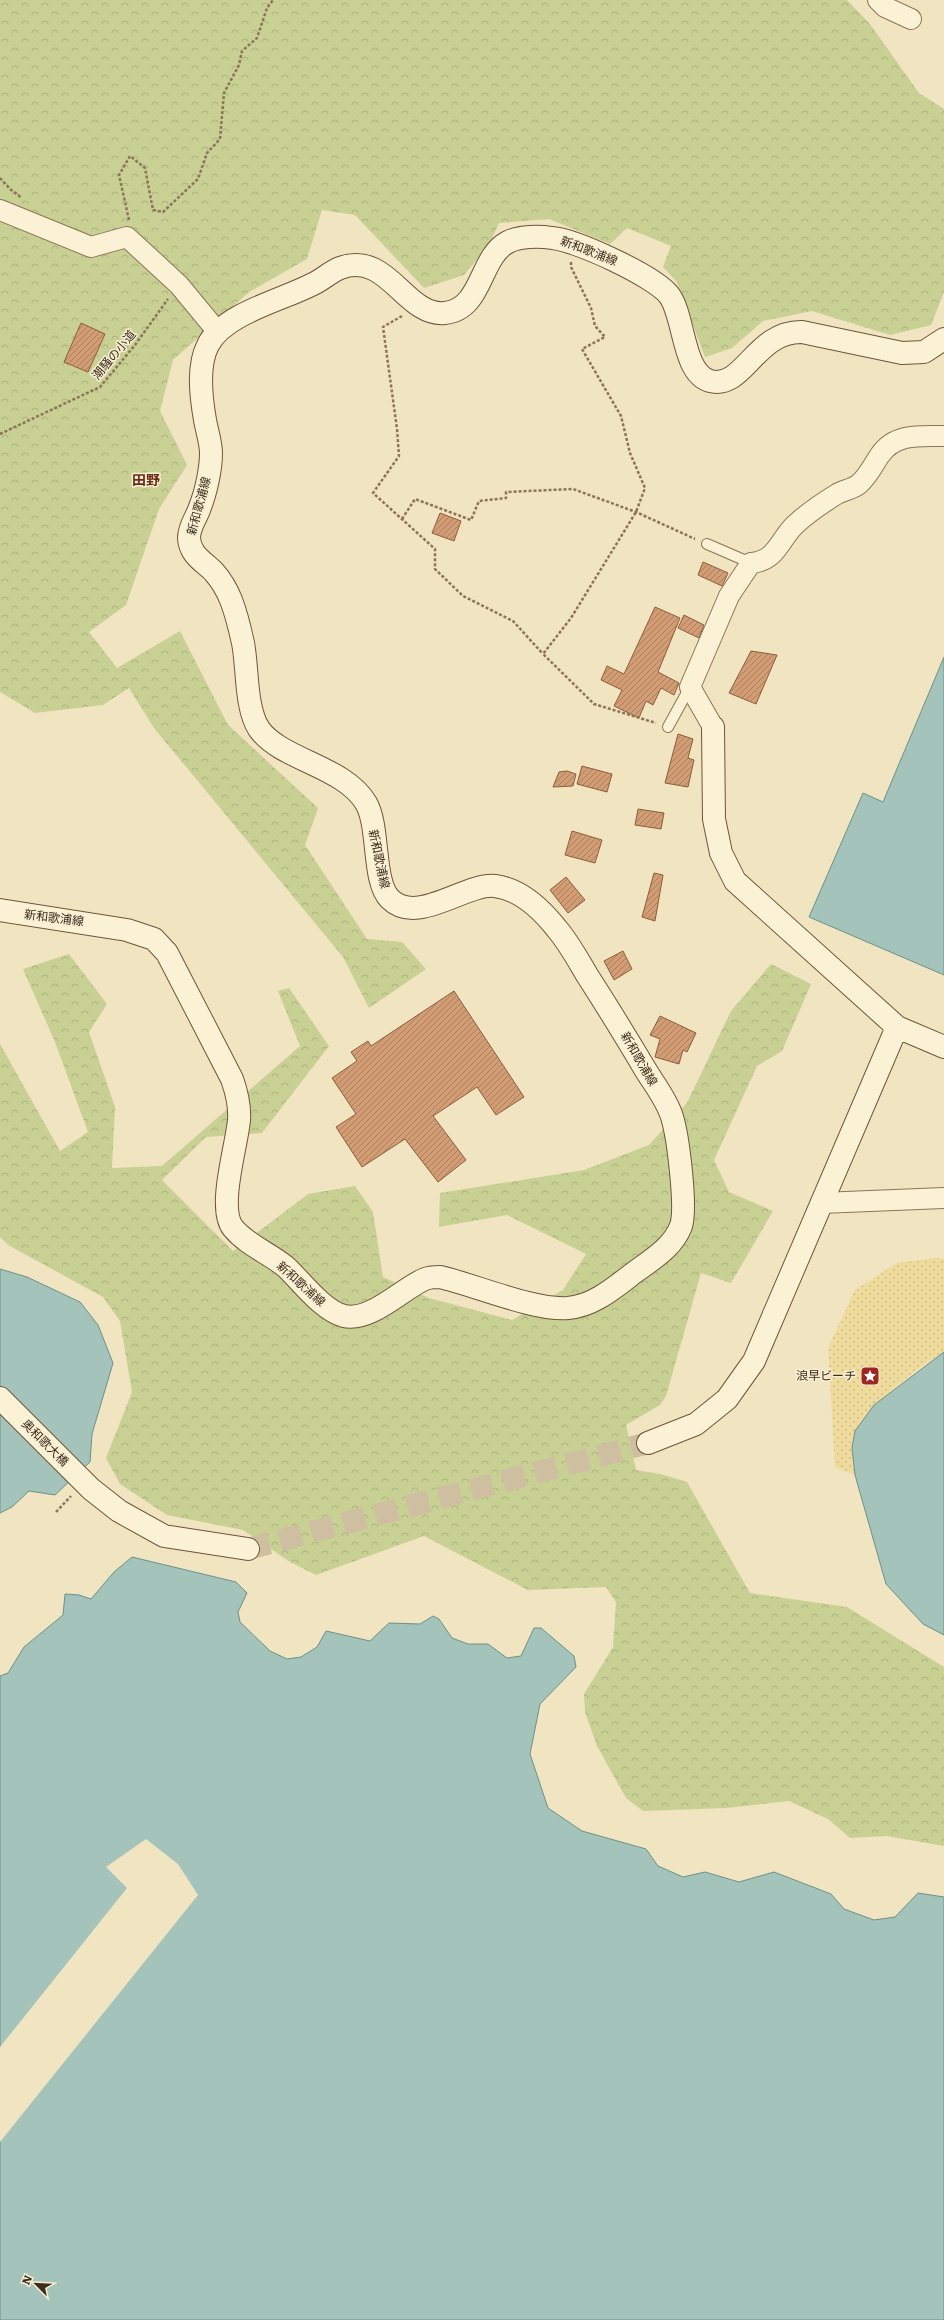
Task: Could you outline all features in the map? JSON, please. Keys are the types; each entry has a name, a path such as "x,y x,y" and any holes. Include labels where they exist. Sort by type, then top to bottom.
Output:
{"main road":[{"name":"新和歌浦線","path":"0,910 127,930 154,939 167,953 232,1079 239,1098 239,1121 227,1196 227,1213 232,1227 251,1244 285,1266 327,1307 344,1316 359,1315 391,1302 425,1279 440,1277 548,1307 571,1308 597,1300 666,1250 680,1229 683,1204 672,1114 623,1032 558,930 519,894 500,887 487,886 433,905 417,907 401,905 388,898 382,884 371,818 365,802 348,783 287,750 262,734 252,714 243,640 229,595 217,575 196,557 189,542 190,529 202,504 212,453 204,412 202,367 207,347 217,331 236,318 318,283 341,267 369,267 384,275 423,309 442,314 456,309 471,299 494,256 507,242 527,237 558,238 637,270 668,292 678,310 690,359 700,376 712,382 734,378 768,342 787,332 802,332 902,353 924,352 944,339"},
{"path":"713,727 714,819 721,853 736,881 897,1027 944,1047"},
{"path":"648,1443 696,1424 727,1399 754,1361 897,1027"},
{"name":"奥和歌大橋","path":"0,1398 81,1492 164,1536 248,1549"}],"street":[{"path":"878,0 885,7 911,19"},
{"path":"0,210 91,247 127,237 179,285 217,331"},
{"path":"713,727 690,687 729,596 751,563 762,562 782,545 796,524 838,494 858,485 872,471 881,454 894,441 909,436 944,436"},
{"path":"821,1203 944,1198"}],"lane":[{"path":"707,544 751,563"},
{"path":"668,726 690,687"}],"path":[{"path":"127,237 130,223 119,175 130,156 145,168 153,210 163,212 198,179 207,153 220,139 224,93 239,65 242,51 257,38 267,8 272,0"},
{"path":"543,654 570,618 636,512 645,488 630,453 621,416 582,349 605,336 595,326 591,308 571,267 573,244"},
{"name":"潮騒の小道","path":"0,434 100,387 135,345 179,285"},
{"path":"420,306 384,327 399,456 373,493 435,549 435,569 457,591 463,596 513,621 543,654 594,704 668,726"},
{"path":"402,519 415,499 471,520 479,501 506,498 506,492 573,490 636,512 707,544"},
{"path":"56,1512 81,1492"}],"green space":[{"path":"0,0 847,0 870,24 919,93 944,109 944,292 931,325 890,335 812,311 763,321 732,348 705,357 677,282 663,267 671,246 627,228 610,244 549,219 499,223 489,245 464,275 424,288 355,215 322,210 307,259 249,292 173,360 160,411 187,465 159,509 126,605 89,632 117,668 180,631 228,725 318,808 305,845 367,939 402,942 426,969 369,1008 343,957 154,728 129,688 103,705 35,713 0,692"},
{"path":"69,954 107,1004 89,1032 115,1107 112,1168 162,1166 300,1046 278,991 289,988 329,1046 262,1133 206,1137 162,1180 233,1251 308,1194 355,1186 373,1212 383,1277 429,1298 512,1320 563,1290 586,1254 507,1215 439,1227 440,1193 584,1170 649,1145 687,1103 731,1011 771,964 811,984 782,1051 757,1066 714,1160 729,1192 773,1211 731,1283 701,1273 666,1396 660,1405 626,1425 636,1470 660,1474 687,1482 750,1593 847,1607 944,1667 944,1846 887,1836 850,1838 828,1819 789,1801 726,1808 643,1811 626,1798 597,1746 585,1712 584,1694 613,1647 616,1602 606,1587 528,1590 424,1536 316,1575 290,1562 243,1530 167,1515 120,1484 106,1458 132,1392 120,1321 103,1297 8,1245 0,1237 0,1044 60,1151 88,1132 55,1042 23,969"}],"sand":[{"name":"浪早ビーチ","path":"936,1258 944,1259 944,1352 922,1366 894,1388 869,1412 860,1423 855,1432 853,1443 855,1475 835,1467 828,1348 855,1290 897,1263"}],"water":[{"path":"944,657 944,975 809,917 863,793 883,802"},
{"path":"0,1269 27,1277 80,1302 98,1325 113,1363 92,1434 90,1462 55,1495 29,1491 12,1507 0,1513"},
{"path":"944,1352 944,1635 923,1624 886,1584 855,1475 852,1448 855,1431 874,1405"},
{"path":"132,1557 236,1582 247,1593 238,1612 240,1622 270,1651 287,1659 301,1657 317,1647 326,1631 370,1641 389,1623 420,1624 433,1616 439,1619 452,1638 468,1644 488,1644 507,1658 521,1656 534,1628 541,1628 574,1656 576,1667 540,1704 530,1754 548,1808 582,1831 646,1849 658,1866 683,1877 705,1872 739,1882 774,1872 831,1894 844,1909 874,1920 895,1917 918,1893 944,1897 944,2320 0,2320 0,1676 8,1673 24,1647 63,1615 65,1594 79,1595 91,1599 114,1572"}],"pier":[{"path":"146,1839 178,1864 198,1895 0,2142 0,2047 127,1888 106,1867"}],"building":[{"path":"81,323 105,334 88,372 64,362"},
{"path":"440,513 461,521 454,541 432,533"},
{"path":"703,562 728,573 722,586 698,575"},
{"path":"655,607 680,618 658,672 679,683 674,695 661,688 653,705 646,701 639,718 614,706 622,690 601,680 607,666 624,674"},
{"path":"684,615 704,625 699,638 678,628"},
{"path":"751,651 777,655 756,704 729,693"},
{"path":"678,734 693,739 688,758 694,760 688,787 665,783"},
{"path":"582,766 612,774 607,792 577,784"},
{"path":"567,771 576,774 573,786 553,787 559,772"},
{"path":"638,809 664,813 661,829 635,825"},
{"path":"572,831 602,840 595,863 565,855"},
{"path":"654,873 663,875 655,921 642,917"},
{"path":"566,877 585,900 568,913 550,890"},
{"path":"623,951 632,969 614,980 604,961"},
{"path":"454,991 524,1097 496,1115 477,1087 433,1116 466,1160 438,1182 405,1139 362,1167 336,1127 356,1114 332,1078 357,1061 351,1052 368,1041 371,1046"},
{"path":"660,1016 696,1033 687,1052 683,1050 679,1064 655,1057 660,1039 650,1035"}],"tunnel":[{"path":"248,1549 648,1443"}],"place":[{"name":"浪早ビーチ","path":"870,1376"}],"district":[{"name":"田野","path":"146,480"}]}
